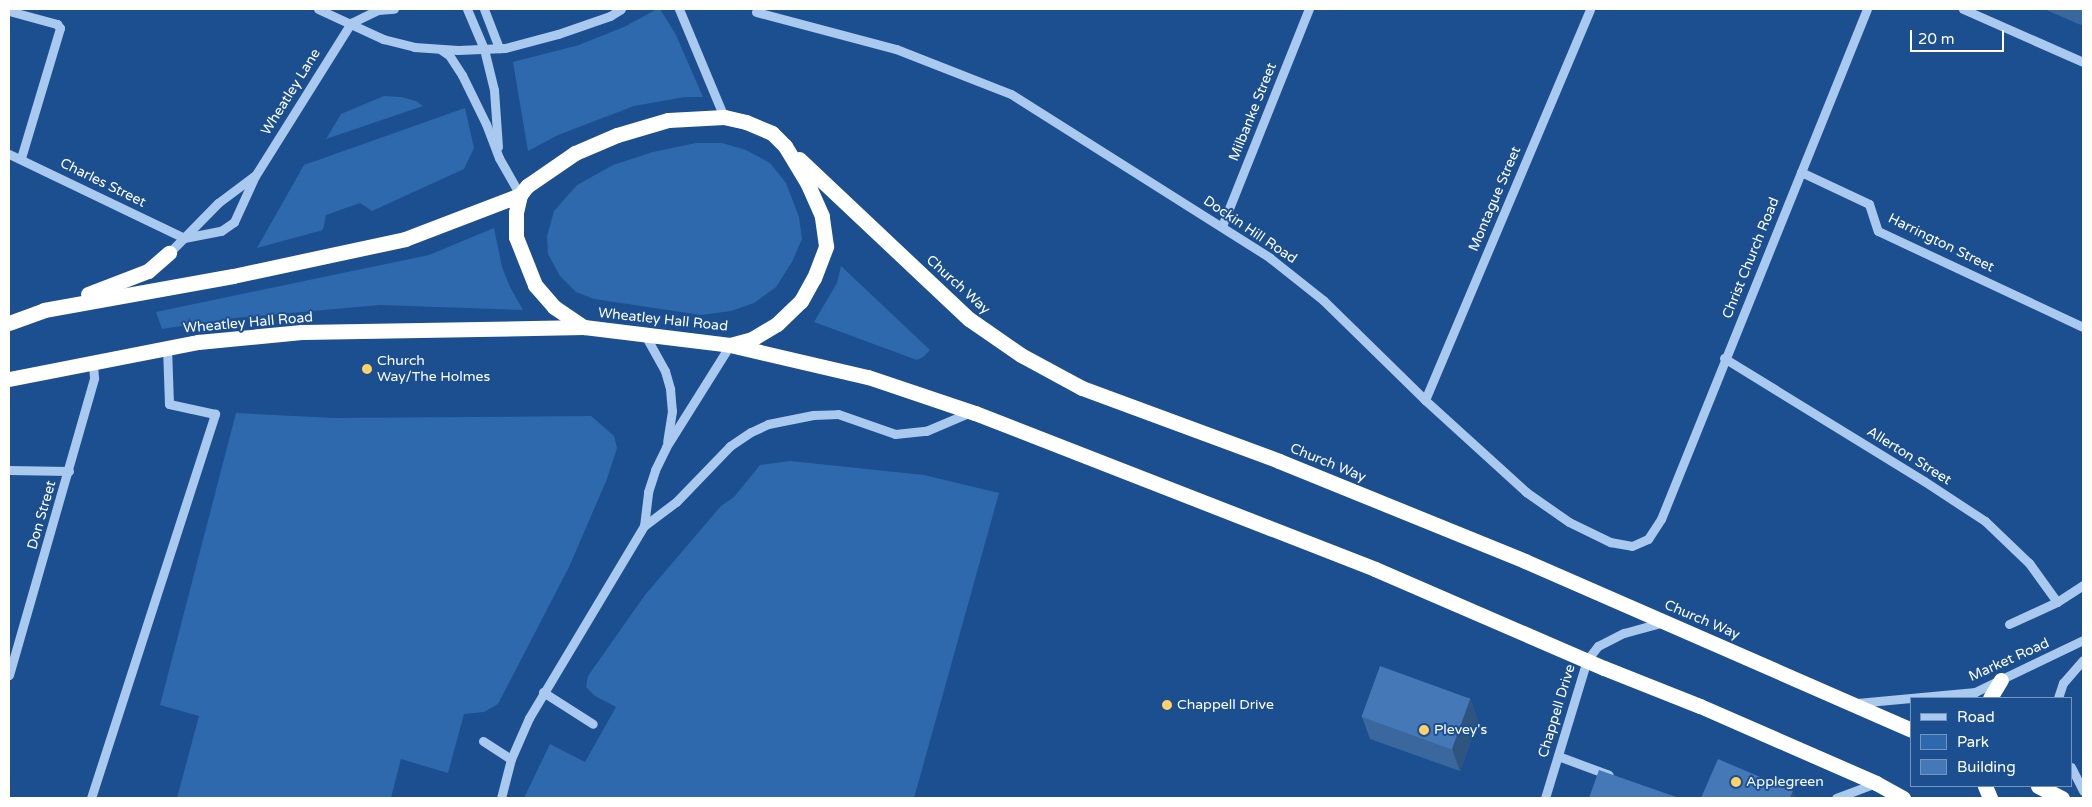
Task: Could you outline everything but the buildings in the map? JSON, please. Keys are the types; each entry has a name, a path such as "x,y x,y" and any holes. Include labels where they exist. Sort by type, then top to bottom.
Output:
{"highway":[{"name":"Wheatley Hall Road","path":"9,323 44,310 233,276 405,240 520,195 528,186 575,153 617,135 668,120 724,117 746,122 772,134 785,146 808,184 822,216 826,246 814,278 801,301 777,324 752,339 730,345 584,327 302,332 198,342 9,379"},
{"name":"Church Way","path":"785,146 968,319 1021,355 1082,388 1280,461 1525,561 1910,730"},
{"name":"Wheatley Hall Road","path":"520,195 516,213 516,237 535,285 554,307 584,327"},
{"path":"44,310 148,271 169,253"},
{"path":"730,345 868,377 972,412 1375,569 1587,660 1700,706 1876,783 1903,798"},
{"path":"1991,697 2001,680"},
{"path":"2040,787 2062,798"}],"street":[{"path":"318,9 383,39 414,47 440,49 499,48 558,34 610,16 621,9"},
{"path":"352,24 378,10 394,9"},
{"path":"467,9 484,49 494,90 499,158"},
{"path":"484,9 499,48"},
{"path":"679,9 724,117"},
{"name":"Milbanke Street","path":"1222,226 1309,9"},
{"name":"Montague Street","path":"1425,400 1590,9"},
{"name":"Christ Church Road","path":"1661,519 1724,358 1867,9"},
{"path":"1962,9 2083,62"},
{"path":"9,11 57,24 60,28 21,158"},
{"name":"Dockin Hill Road","path":"756,12 896,49 1011,94 1270,258 1323,300 1425,400 1526,492 1569,522 1610,542 1632,546 1648,539 1661,519"},
{"name":"Wheatley Lane","path":"184,238 229,228 239,215 254,176 352,24"},
{"path":"440,49 448,55 462,76 486,124 499,158 520,195"},
{"name":"Charles Street","path":"9,154 21,158 184,238"},
{"name":"Harrington Street","path":"1801,172 1869,204 1878,230 2083,327"},
{"name":"Wheatley Lane","path":"169,253 218,203 254,176"},
{"path":"645,335 665,371 670,389 672,411 666,447"},
{"path":"644,526 650,481 666,447 730,345"},
{"path":"91,798 215,414 169,404 167,347"},
{"name":"Allerton Street","path":"1724,358 1924,481 1985,522 2029,563 2057,602"},
{"name":"Don Street","path":"9,676 94,378 93,362"},
{"path":"501,798 511,759 543,692 638,535 644,526 676,502 730,446 751,432 768,424 813,415 838,414 895,434 926,431 972,412"},
{"path":"9,470 69,471"},
{"path":"2009,624 2057,602 2083,585"},
{"name":"Chappell Drive","path":"1545,798 1587,660 1598,646 1624,633 1665,622"},
{"name":"Market Road","path":"1925,697 1975,692 2083,640"},
{"path":"2058,697 2063,684 2083,660"},
{"path":"543,692 593,724"},
{"name":"Market Road","path":"1854,704 1910,698"},
{"path":"483,741 511,759"},
{"path":"1558,756 1620,779"},
{"path":"2072,769 2083,791"},
{"path":"1836,798 1876,783"}],"green space":[{"path":"660,9 676,35 703,97 685,97 634,106 558,135 528,151 513,62 579,45 626,26"},
{"path":"384,96 401,97 416,101 423,106 326,139 341,114"},
{"path":"465,108 474,148 464,169 372,211 360,203 326,215 323,230 257,248 304,165"},
{"path":"696,143 722,143 746,150 770,163 786,183 799,217 802,239 792,262 776,287 754,303 731,311 701,315 594,299 576,292 560,276 548,254 547,236 554,211 577,185 613,165 653,152"},
{"path":"494,228 502,267 510,287 523,310 380,305 234,318 162,329 156,312 429,255"},
{"path":"841,266 930,350 923,357 917,360 814,322 837,283"},
{"path":"236,413 334,418 591,416 614,436 617,448 607,479 569,567 498,704 484,712 464,714 448,773 401,759 391,798 177,798 199,716 160,705"},
{"path":"790,461 924,475 999,493 914,798 524,798 550,744 585,762 616,707 595,696 586,687 588,676 645,595 721,506 734,497 760,465"}],"place":[{"name":"Church Way/The Holmes","path":"367,369"},
{"name":"Chappell Drive","path":"1167,705"},
{"name":"Plevey's","path":"1424,730"},
{"name":"Applegreen","path":"1736,782"}]}
